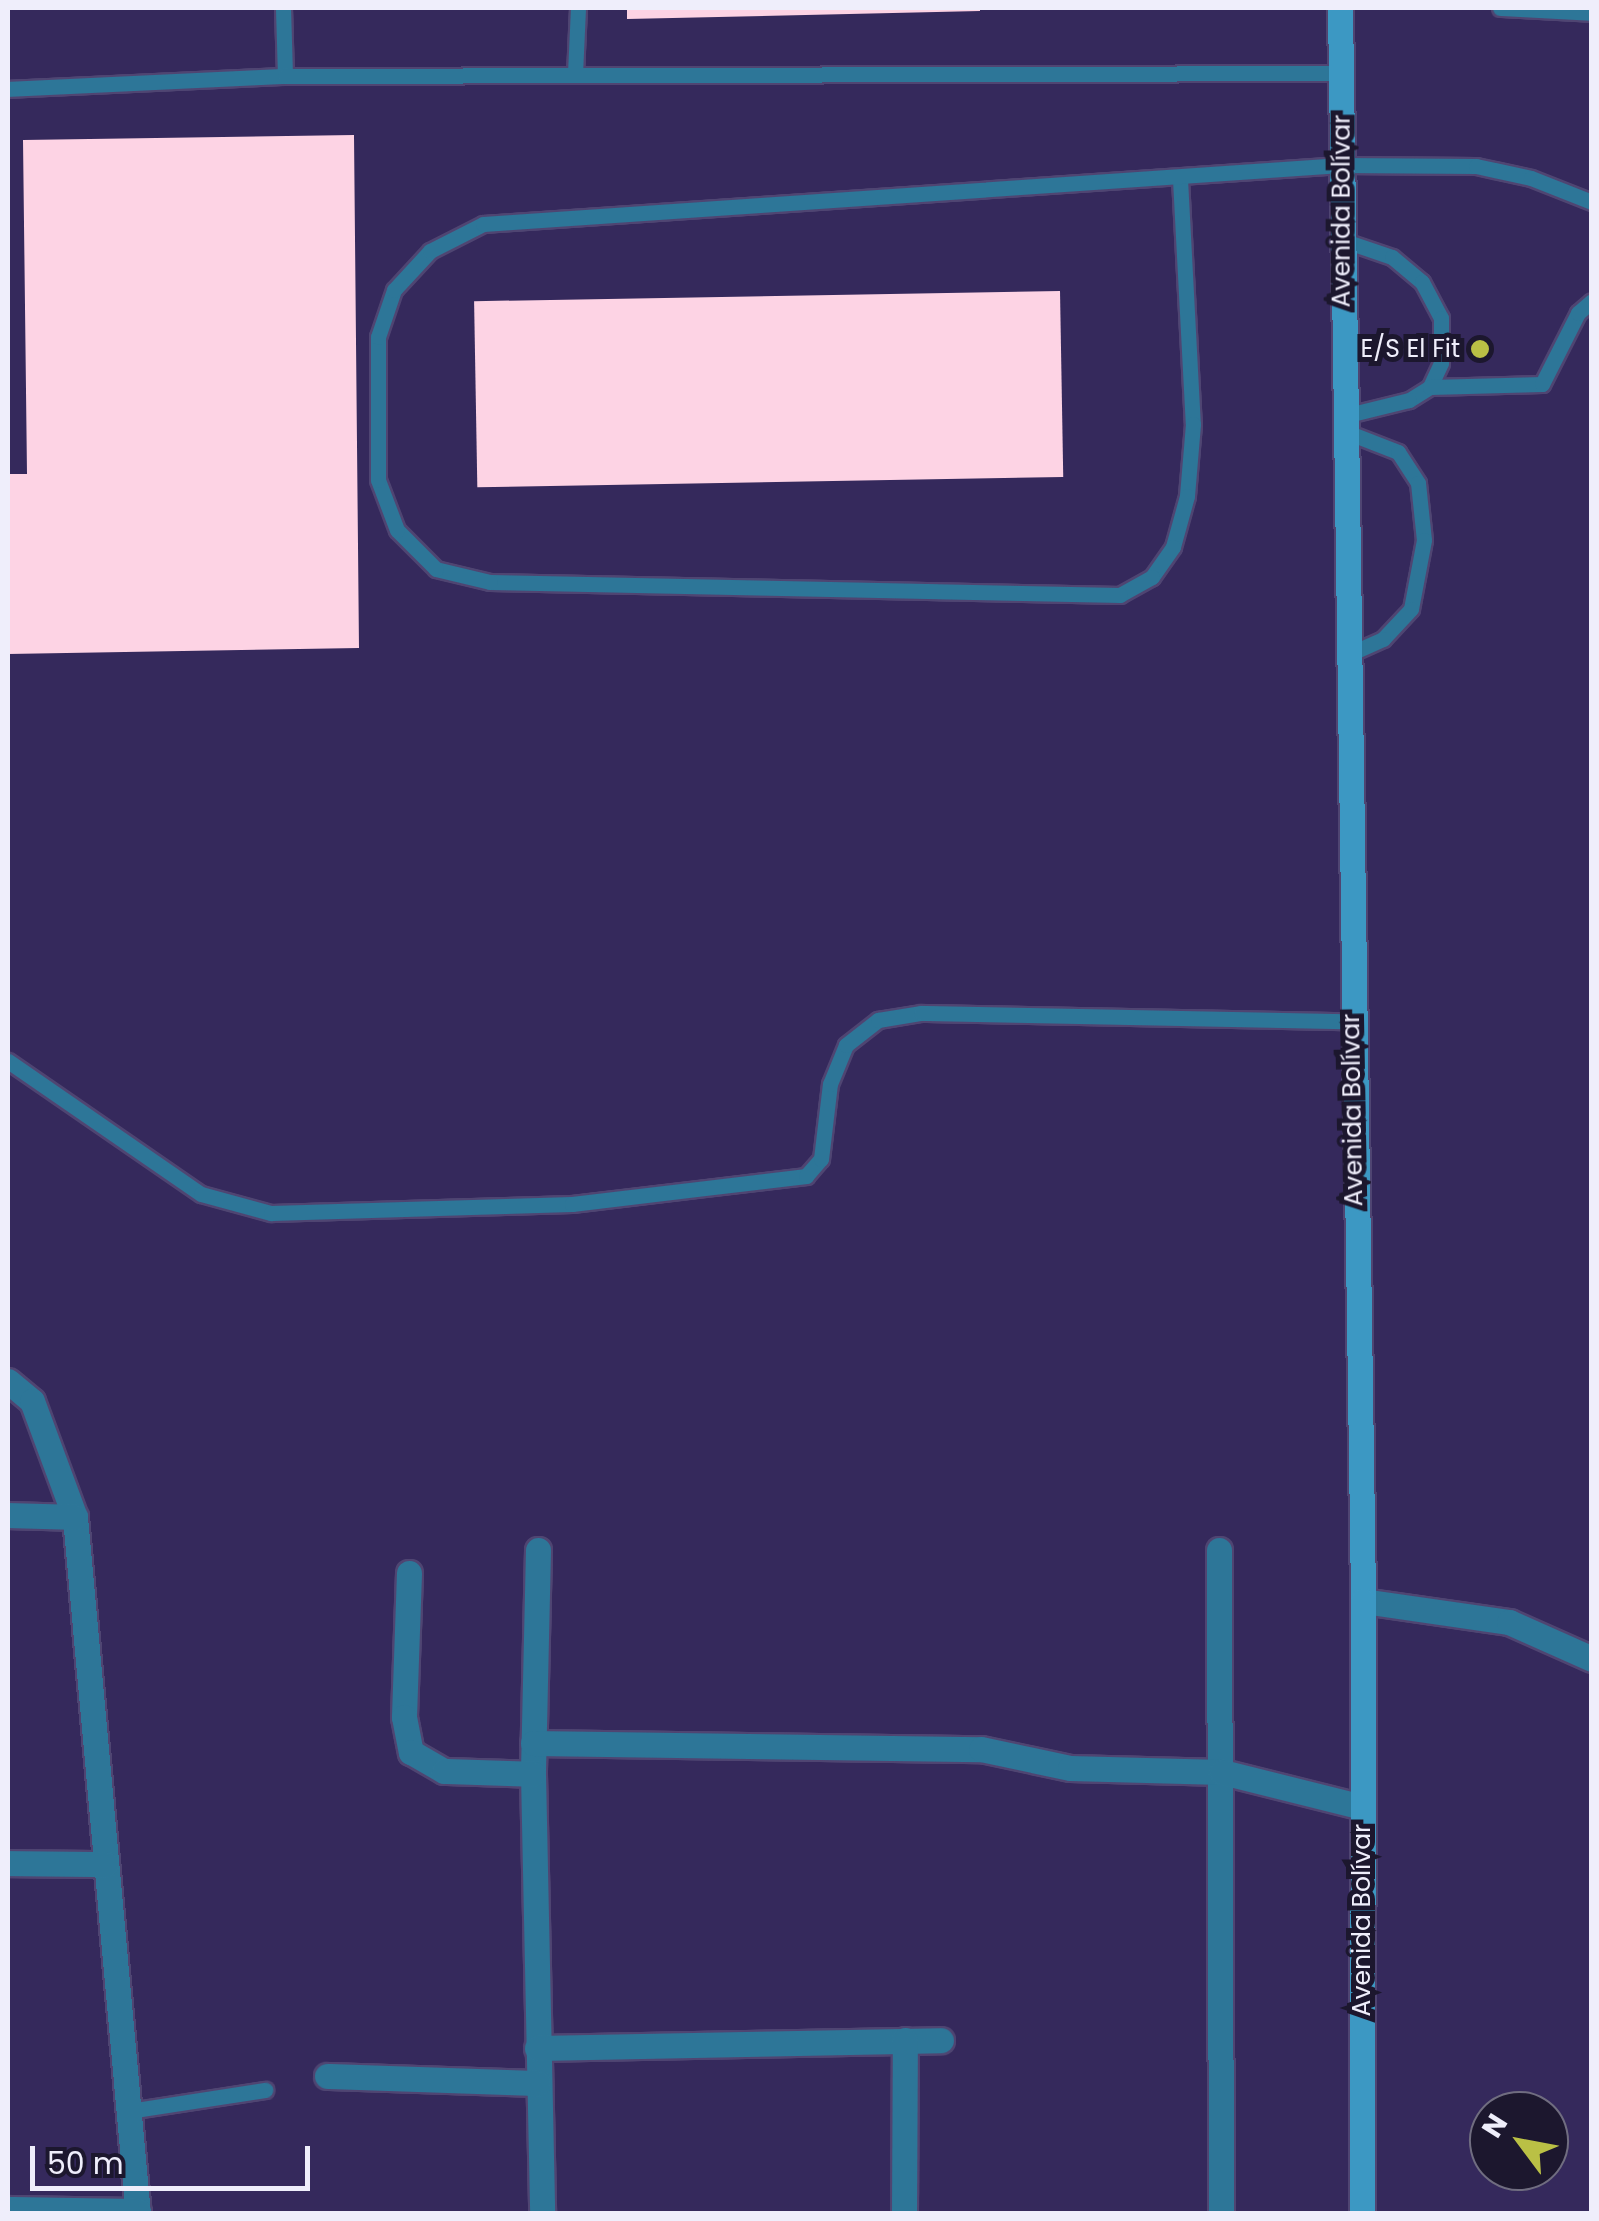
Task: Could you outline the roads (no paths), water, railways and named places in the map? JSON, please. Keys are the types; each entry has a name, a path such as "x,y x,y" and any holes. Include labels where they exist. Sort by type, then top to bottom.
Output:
{"main road":[{"name":"Avenida Bolívar","path":"1340,8 1362,1601 1362,2214"}],"street":[{"path":"8,1381 32,1400 75,1517 138,2212 8,2210"},
{"path":"8,1515 75,1517"},
{"path":"538,1550 533,1774 542,2214"},
{"path":"1219,1550 1221,2214"},
{"path":"409,1573 404,1717 412,1752 444,1772 533,1774"},
{"path":"1362,1601 1508,1622 1592,1659"},
{"path":"533,1743 921,1744 982,1748 1070,1768 1222,1772 1362,1808"},
{"path":"8,1863 106,1864"},
{"path":"904,2214 906,2040"},
{"path":"536,2048 941,2040"},
{"path":"326,2076 538,2083"}],"lane":[{"path":"283,8 285,76"},
{"path":"575,74 578,8"},
{"path":"1500,8 1592,13"},
{"path":"8,89 285,76 1342,73"},
{"path":"1180,179 1193,424 1187,496 1162,562 1152,577 1120,595 490,582 436,569 397,530 378,480 378,337 394,290 430,251 483,224 1341,165 1476,166 1531,178 1592,202"},
{"path":"1342,240 1392,258 1422,282 1440,318 1440,363 1430,387"},
{"path":"1344,424 1409,400 1430,387 1542,384 1578,313 1592,301"},
{"path":"1344,424 1398,452 1418,483 1424,540 1410,610 1383,639 1346,655"},
{"path":"8,1062 201,1194 255,1211 572,1204 806,1176 821,1159 830,1084 846,1044 878,1020 922,1013 1351,1021"},
{"path":"129,2110 266,2090"}],"place":[{"name":"E/S El Fit","path":"1480,349"}]}
